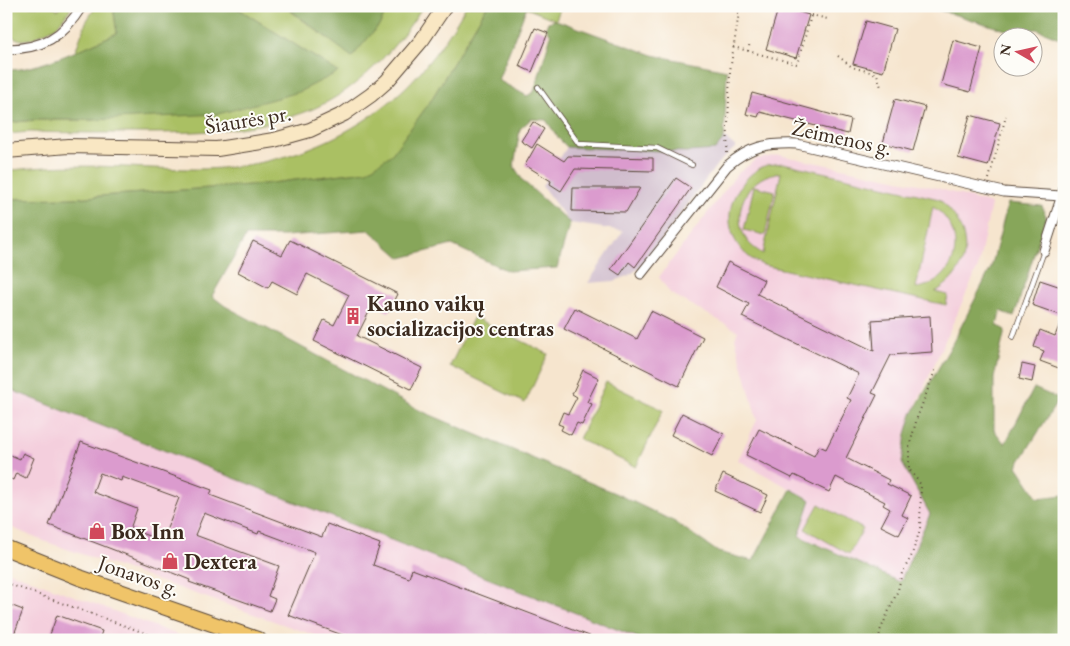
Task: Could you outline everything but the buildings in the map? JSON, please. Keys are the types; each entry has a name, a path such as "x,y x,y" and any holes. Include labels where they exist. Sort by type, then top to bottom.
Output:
{"main road":[{"name":"Šiaurės pr.","path":"6,151 68,146 217,149 274,140 310,130 344,114 387,81 422,40 444,6"},
{"name":"Jonavos g.","path":"6,548 81,578 259,640"}],"street":[{"path":"6,49 25,49 61,33 75,18 82,6"},
{"name":"Žeimenos g.","path":"641,274 727,166 740,154 754,147 779,143 796,144 1004,192 1062,192 1044,251"}],"lane":[{"path":"538,86 578,144 657,148 692,165"},
{"path":"1013,337 1044,251"}],"path":[{"path":"727,166 730,71 740,6"},
{"path":"734,48 797,64 814,6"},
{"path":"811,15 828,19"},
{"path":"748,51 750,42"},
{"path":"838,56 852,67 877,74 881,87"},
{"path":"986,188 1006,116"},
{"path":"878,640 920,530 921,485 909,469 909,448 917,418 936,368"},
{"path":"6,583 164,640"}],"shaded area":[{"path":"725,138 736,147 718,163 643,265 628,276 614,281 588,283 623,231 570,223 542,186 567,147 687,152 715,150"},
{"path":"779,155 937,188 991,204 978,267 912,414 906,434 902,463 930,514 900,582 799,535 811,500 738,460 757,420 735,338 738,331 670,293 659,277 737,174 757,159"},
{"path":"6,388 644,640 328,640 38,539 6,525"},
{"path":"10,572 191,640 6,640 6,581"}],"green space":[{"path":"6,6 51,6 58,10 61,6 73,6 56,27 31,39 21,40 6,35"},
{"path":"96,6 113,6 117,33 75,52 86,22"},
{"path":"113,6 234,6 338,72 299,92 218,114 93,120 35,120 6,123 6,70 47,62 117,33"},
{"path":"234,6 291,6 289,10 352,56 380,24 388,6 423,6 389,52 361,79 330,101 292,117 226,130 137,133 30,132 6,134 6,123 35,120 93,120 338,72"},
{"path":"291,6 388,6 380,24 352,57 289,9"},
{"path":"466,6 487,6 430,102 392,155 367,171 264,184 74,198 6,199 6,171 74,166 222,168 257,163 290,155 322,143 353,128 381,109 407,86 440,47"},
{"path":"487,6 527,6 498,80 527,96 534,92 551,35 546,27 548,22 556,20 653,55 727,70 724,139 715,150 687,152 567,147 546,120 531,119 520,129 514,166 523,181 570,223 557,268 508,271 452,245 401,258 369,230 285,236 246,236 212,296 225,306 421,411 617,494 675,522 718,552 753,561 791,489 811,500 799,536 900,582 930,514 902,463 906,434 912,414 950,348 991,268 1008,203 1042,206 1046,217 1014,317 1001,311 997,325 1005,330 994,378 994,430 1005,444 1034,388 1059,399 1017,466 1038,498 1064,495 1064,640 644,640 6,388 6,199 74,198 264,184 367,171 392,154 430,102"},
{"path":"527,6 561,6 556,20 526,8"},
{"path":"926,6 981,6 989,8 1064,6 1064,40 1042,31 1042,28 999,28"},
{"path":"783,163 939,199 958,222 965,247 963,260 958,271 935,292 948,295 946,305 763,265 751,259 735,241 731,230 731,206 743,183 751,175 767,165","holes":["781,173 763,254 752,246 744,235 740,214 742,204 746,194 753,185 770,175","933,207 944,217 952,229 955,241 954,254 950,266 942,276 931,284 916,288"]},
{"path":"754,186 775,191 765,235 744,230"},
{"path":"474,317 548,354 525,403 450,366"},
{"path":"606,382 663,410 636,467 579,439"},
{"path":"819,504 863,529 849,554 805,529"}],"place":[{"name":"Kauno vaikų socializacijos centras","path":"353,316"},
{"name":"Box Inn","path":"97,531"},
{"name":"Dextera","path":"170,561"}]}
